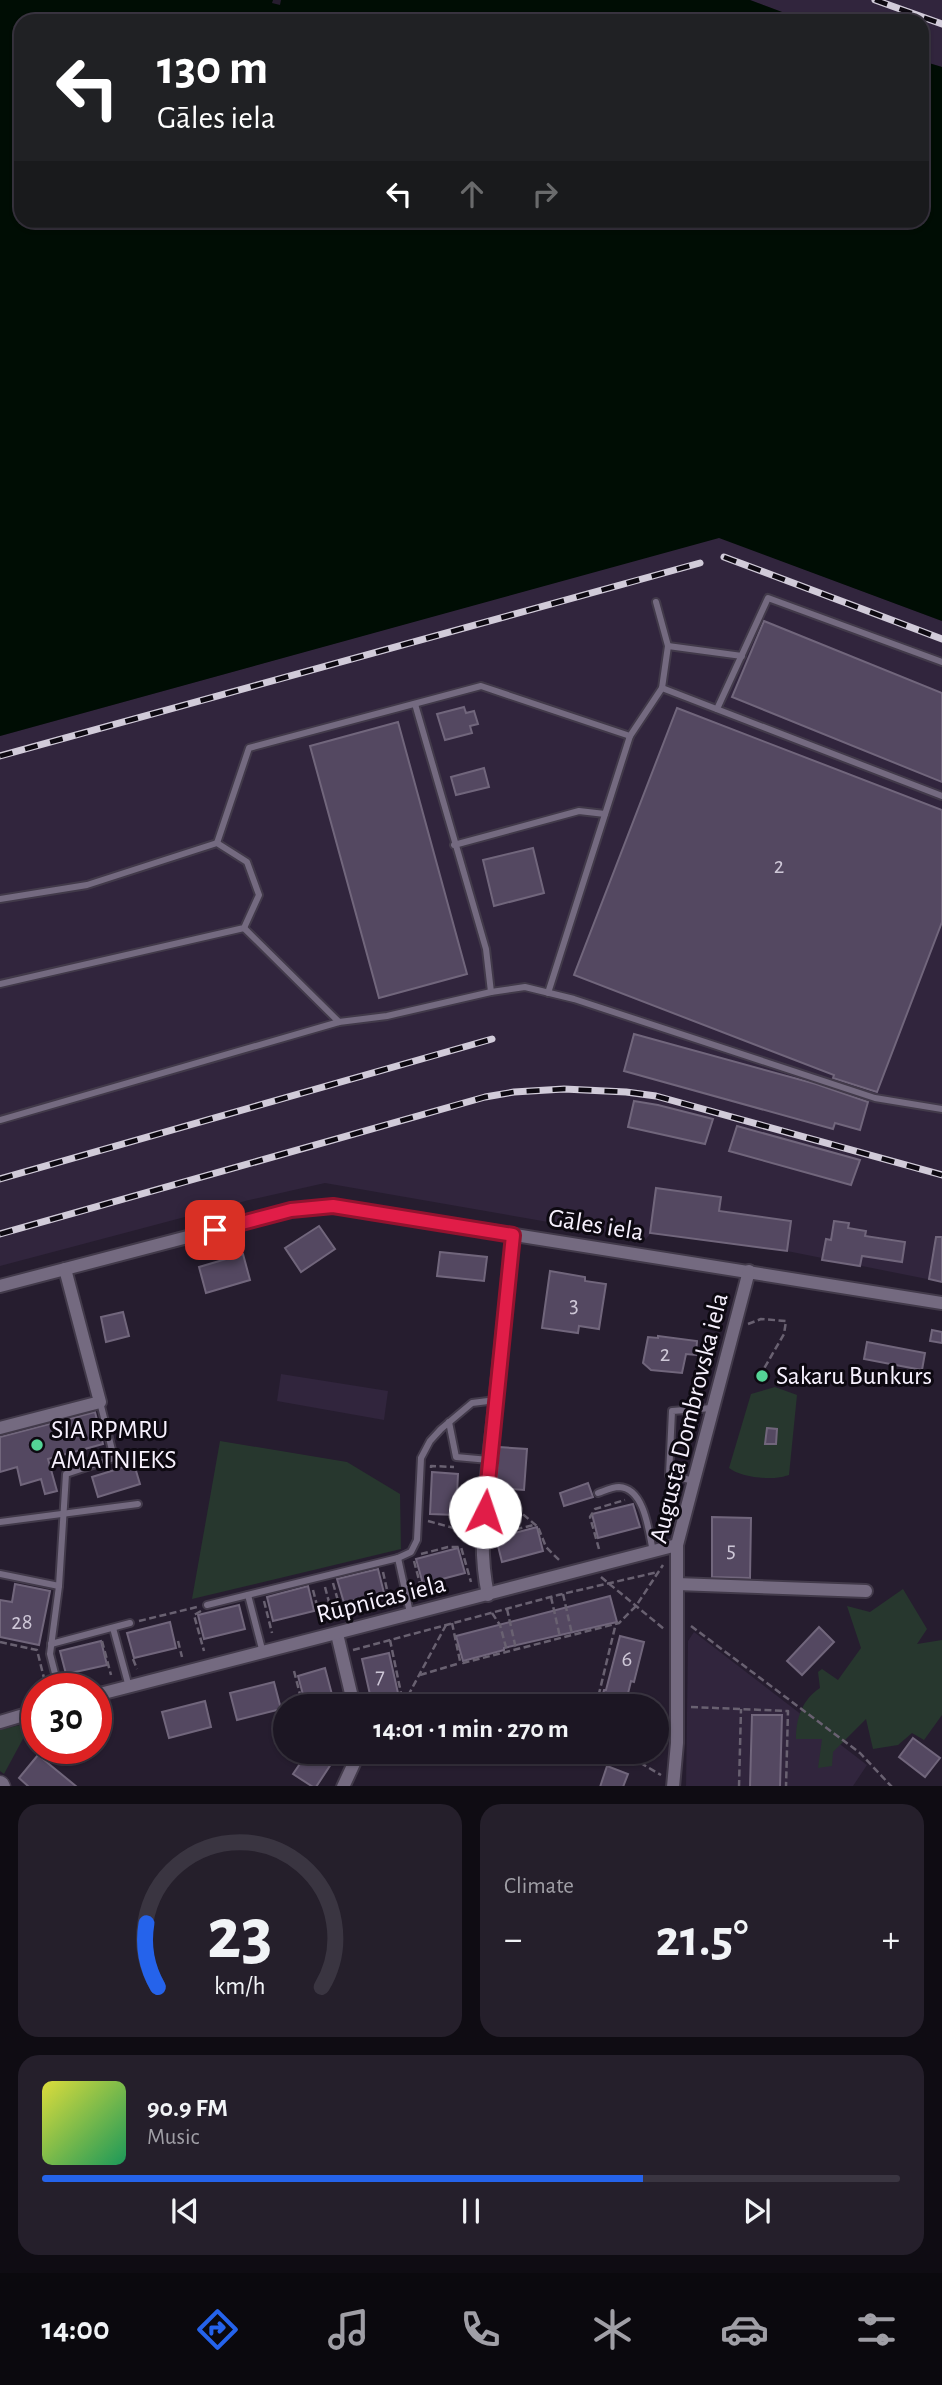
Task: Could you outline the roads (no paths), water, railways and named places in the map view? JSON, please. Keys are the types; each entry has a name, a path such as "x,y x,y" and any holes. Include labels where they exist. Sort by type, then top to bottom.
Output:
{"street":[{"name":"Gāles iela","path":"0,1286 291,1210 333,1206 942,1303"},
{"path":"488,1595 484,1579 487,1488 513,1235"},
{"path":"0,1428 100,1402 65,1269"},
{"name":"Augusta Dombrovska iela","path":"669,1782 677,1742 677,1545 749,1271"},
{"name":"Rūpnīcas iela","path":"112,1691 677,1545"},
{"path":"677,1584 866,1591"},
{"path":"337,1634 351,1694"},
{"path":"0,1722 21,1716"},
{"path":"343,1786 354,1764"}],"lane":[{"path":"717,709 768,598 942,662"},
{"path":"548,993 630,736 662,688 668,646 656,602"},
{"path":"668,646 742,656"},
{"path":"217,844 249,748 481,686 630,736"},
{"path":"662,688 942,796"},
{"path":"415,704 486,949 491,992"},
{"path":"454,845 579,811 605,814"},
{"path":"0,898 87,885 217,844 247,862 259,895 244,928"},
{"path":"0,984 244,928"},
{"path":"244,928 339,1022"},
{"path":"0,1120 339,1022 387,1016 525,987 692,1037 875,1098 942,1109"},
{"path":"207,1607 398,1558 411,1552 417,1540 421,1458 430,1441 472,1402 496,1400"},
{"path":"55,1673 50,1654 59,1586 66,1474 114,1458 100,1402"},
{"path":"694,1481 669,1475 672,1411 712,1408"},
{"path":"449,1422 456,1457 489,1460"},
{"path":"598,1493 621,1487 639,1500 653,1552"},
{"path":"0,1522 138,1504"},
{"path":"398,1558 411,1615"},
{"path":"0,1574 59,1586"},
{"path":"248,1595 263,1653"},
{"path":"51,1644 130,1623"},
{"path":"113,1628 129,1687"}],"railway":[{"path":"875,0 914,14"},
{"path":"929,19 942,24"},
{"path":"724,557 942,639"},
{"path":"0,756 700,563"},
{"path":"0,1179 492,1039"},
{"path":"0,1234 485,1097 514,1092 564,1089 656,1096 942,1175"}],"place":[{"name":"Sakaru Bunkurs","path":"762,1376"},
{"name":"SIA RPMRU AMATNIEKS","path":"37,1445"}]}
